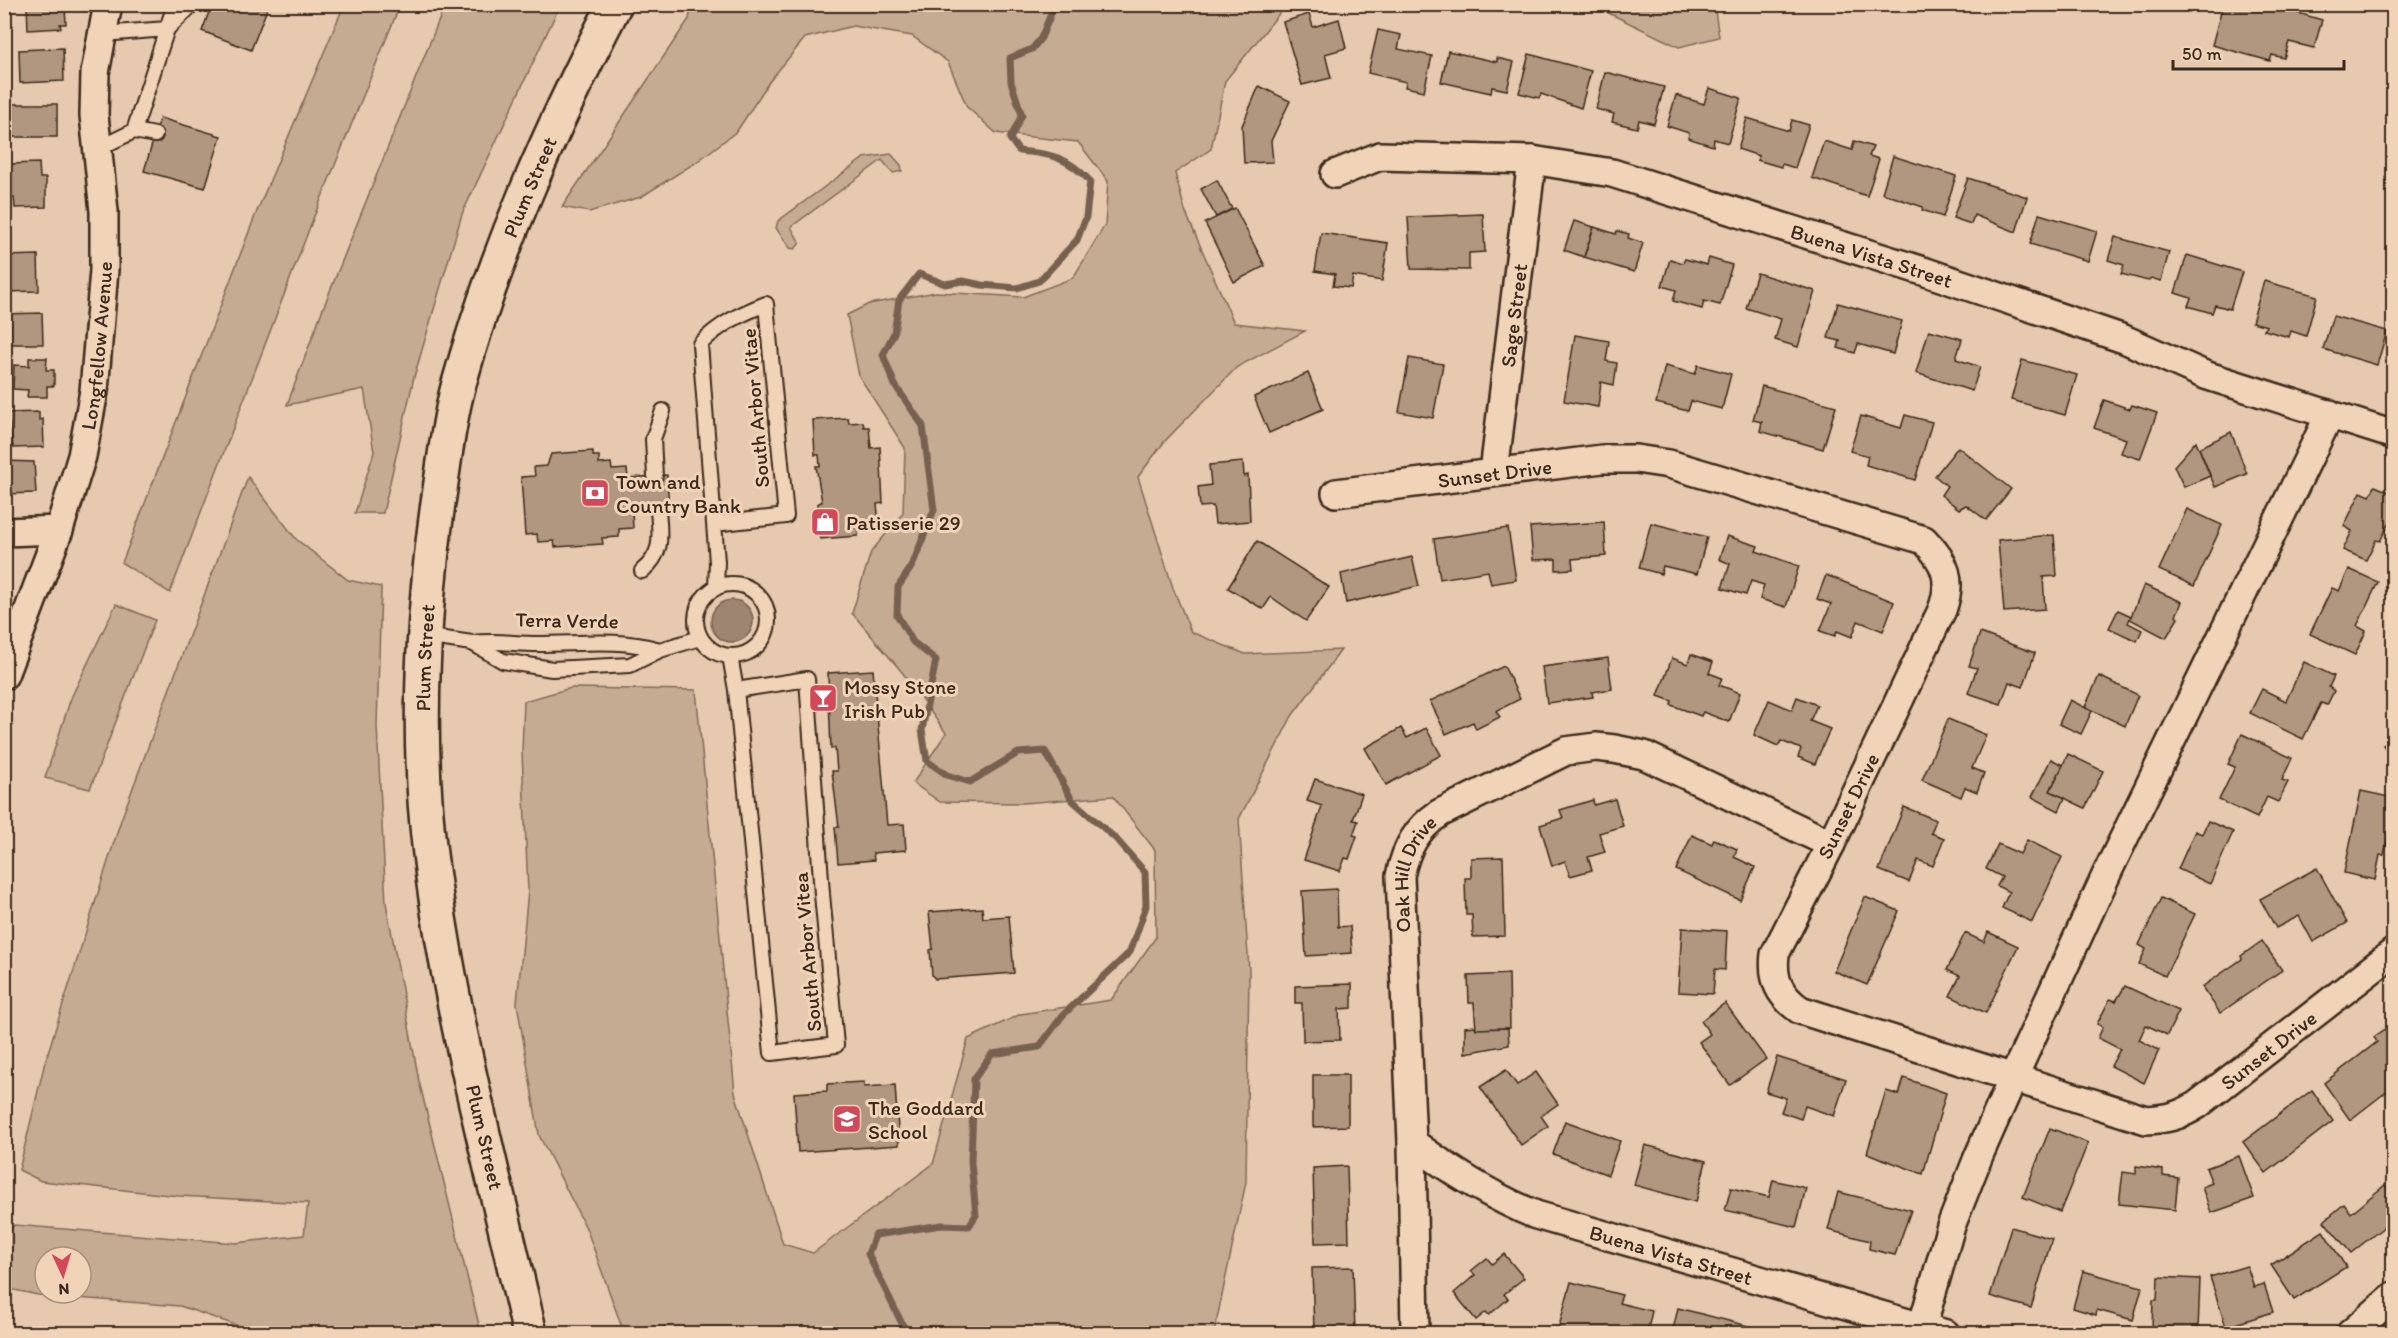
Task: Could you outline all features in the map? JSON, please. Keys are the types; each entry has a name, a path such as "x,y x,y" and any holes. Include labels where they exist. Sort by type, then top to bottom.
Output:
{"main road":[{"name":"Plum Street","path":"530,1334 441,931 430,850 424,759 424,636 430,561 457,390 485,299 536,166 615,4"}],"street":[{"name":"Longfellow Avenue","path":"4,675 59,530 82,456 93,391 101,327 104,211 94,115 95,74 108,4"},
{"name":"Buena Vista Street","path":"1335,174 1380,156 1532,160 1612,173 1662,187 2113,335 2205,375 2394,435"},
{"name":"Sage Street","path":"1494,472 1532,160"},
{"path":"1929,1331 1952,1226 1978,1155 2109,869 2330,414"},
{"name":"Sunset Drive","path":"1336,493 1602,459 1636,459 1669,464 1924,540 1937,553 1946,574 1948,592 1942,610 1831,844 1775,954 1773,971 1777,987 1785,999 1800,1010 2014,1076 2146,1120 2165,1119 2182,1114 2394,952"},
{"path":"4,532 59,530"},
{"name":"Oak Hill Drive","path":"1415,1334 1412,1142 1400,876 1404,856 1413,838 1426,823 1440,813 1566,751 1596,747 1644,755 1831,844"},
{"name":"Buena Vista Street","path":"1412,1142 1463,1179 1496,1198 1536,1215 1929,1331"},
{"path":"2350,1334 2394,1296"}],"lane":[{"path":"134,131 175,4"},
{"path":"102,33 167,29 193,4"},
{"path":"97,149 134,131 155,135"},
{"name":"South Arbor Vitae","path":"714,524 786,516 766,304 727,321 700,344 714,524 716,588"},
{"path":"655,476 653,439 663,411"},
{"path":"642,571 655,561 660,537 658,510"},
{"path":"740,585 759,597 768,619 761,642 753,650 730,656 708,647 700,638 696,627 699,604 716,588 740,585"},
{"name":"Terra Verde","path":"424,636 472,643 501,640 535,644 631,642 660,650"},
{"name":"Terra Verde","path":"472,643 503,661 552,669 630,665 660,650 700,638"},
{"name":"South Arbor Vitea","path":"730,656 736,690 772,1053 836,1045 822,894 807,679 736,690"}],"shaded area":[{"path":"344,5 400,5 313,219 170,593 122,563 255,216"},
{"path":"445,5 560,5 462,214 414,377 383,513 355,513 374,452 364,389 287,405 322,311"},
{"path":"692,5 1286,5 1225,81 1211,149 1175,173 1185,211 1234,323 1305,331 1237,367 1164,442 1138,477 1173,588 1191,632 1245,654 1341,650 1292,716 1239,819 1249,971 1246,1182 1214,1333 624,1333 587,1230 539,1135 517,1003 528,891 522,752 524,701 571,688 696,690 735,1093 783,1244 813,1253 933,1164 968,1039 1021,1014 1111,1000 1156,937 1155,850 1113,796 1023,803 940,802 913,783 946,733 902,672 852,613 871,552 903,513 905,448 859,376 847,315 869,304 936,292 1023,297 1073,278 1105,225 1108,181 1078,142 996,133 967,107 948,62 912,36 853,26 805,38 769,82 737,131 698,161 641,197 589,212 562,207 689,19"},
{"path":"1592,5 1714,5 1719,37 1679,47"},
{"path":"891,154 901,165 902,171 893,173 882,160 791,227 800,243 795,249 790,248 776,228 778,221 864,158"},
{"path":"248,477 296,539 348,580 381,587 377,726 386,903 419,1081 481,1333 259,1333 180,1306 93,1299 93,1245 33,1245 33,1294 5,1288 5,1238 14,1225 236,1243 304,1235 308,1203 179,1196 41,1181 19,1170 45,1062 121,820"},
{"path":"732,600 740,601 747,606 752,613 752,629 747,636 740,641 732,642 724,641 717,636 712,629 711,621 712,613 717,606 724,601"},
{"path":"116,604 155,620 90,789 45,778 71,698"}],"building":[{"path":"27,4 65,7 66,24 60,24 61,28 28,30"},
{"path":"212,4 269,4 251,50 202,31"},
{"path":"2223,4 2301,4 2298,13 2322,20 2314,48 2289,42 2284,58 2272,55 2270,61 2212,45"},
{"path":"1309,14 1313,27 1339,19 1346,48 1325,54 1331,78 1302,85 1283,22"},
{"path":"1378,30 1401,35 1398,49 1432,56 1424,91 1405,87 1406,82 1368,73"},
{"path":"63,48 64,81 20,83 19,50"},
{"path":"1448,51 1497,62 1497,58 1514,62 1507,90 1492,87 1491,93 1441,82"},
{"path":"1529,54 1591,71 1581,108 1541,94 1539,98 1519,93"},
{"path":"1605,72 1664,87 1654,124 1639,120 1637,128 1612,122 1614,114 1596,109"},
{"path":"1259,86 1290,101 1271,141 1273,162 1244,163 1242,126"},
{"path":"1709,88 1741,98 1728,143 1714,139 1713,146 1688,138 1689,133 1667,126 1676,95 1704,104"},
{"path":"11,104 57,104 57,137 11,137"},
{"path":"160,118 221,136 205,188 144,171"},
{"path":"1747,118 1789,131 1792,120 1809,125 1795,168 1782,164 1781,167 1757,160 1759,156 1738,149"},
{"path":"1824,141 1852,150 1854,141 1873,147 1869,156 1879,159 1867,196 1812,178"},
{"path":"1893,156 1956,176 1943,217 1922,210 1923,207 1882,193"},
{"path":"39,163 40,178 46,178 46,207 15,208 14,197 10,197 9,164"},
{"path":"1968,178 2027,197 2016,232 1974,215 1971,224 1953,218"},
{"path":"1217,180 1232,209 1216,217 1201,189"},
{"path":"1235,208 1265,266 1234,282 1205,223"},
{"path":"1483,214 1485,252 1469,253 1469,270 1411,269 1408,217"},
{"path":"2039,214 2097,231 2088,261 2030,244"},
{"path":"1574,221 1594,227 1584,257 1564,250"},
{"path":"1594,227 1616,234 1617,231 1629,234 1628,238 1643,243 1634,272 1584,257"},
{"path":"1321,233 1388,243 1382,281 1353,276 1351,288 1333,286 1335,274 1315,271"},
{"path":"2115,237 2169,252 2161,281 2151,278 2148,281 2121,274 2124,265 2108,260"},
{"path":"38,255 39,291 4,292 4,256"},
{"path":"2187,255 2242,272 2230,309 2215,305 2212,313 2188,306 2191,298 2175,293"},
{"path":"1709,258 1732,265 1720,305 1704,301 1702,309 1673,301 1676,290 1662,286 1670,259 1683,263 1685,259 1707,265"},
{"path":"1757,273 1815,291 1798,347 1775,340 1781,319 1746,308"},
{"path":"2264,281 2317,296 2306,336 2291,331 2289,337 2264,330 2267,326 2252,322"},
{"path":"1838,303 1902,321 1893,354 1858,344 1855,353 1838,348 1840,341 1828,338"},
{"path":"42,313 43,344 4,344 4,314"},
{"path":"2333,316 2387,331 2377,365 2323,349"},
{"path":"1929,330 1962,339 1956,359 1980,367 1972,391 1916,373"},
{"path":"1575,335 1609,341 1606,361 1617,363 1614,385 1601,382 1598,407 1564,401"},
{"path":"29,358 47,358 46,370 54,370 54,386 47,386 47,397 27,397 28,390 13,389 14,365 29,366"},
{"path":"1409,358 1443,364 1433,418 1399,412"},
{"path":"2022,360 2077,375 2065,415 2011,400"},
{"path":"1698,365 1731,374 1722,409 1691,401 1688,411 1656,403 1665,366 1695,374"},
{"path":"1308,373 1323,409 1269,433 1254,397"},
{"path":"1762,386 1836,406 1823,449 1760,431 1762,422 1753,420"},
{"path":"2104,400 2130,409 2132,405 2157,413 2140,459 2121,453 2126,439 2094,428"},
{"path":"39,412 39,420 43,419 44,447 13,448 8,413"},
{"path":"1905,415 1932,422 1915,480 1866,465 1868,456 1850,451 1861,416 1901,428"},
{"path":"848,418 849,423 863,422 864,427 869,427 871,448 880,447 883,503 877,504 879,523 871,524 872,529 858,530 858,536 820,539 818,503 822,502 816,466 820,466 819,455 815,455 813,420"},
{"path":"2231,432 2247,474 2215,487 2199,448"},
{"path":"2196,441 2210,476 2184,487 2174,466"},
{"path":"1958,447 2011,489 1986,520 1966,505 1959,509 1941,495 1947,486 1935,476"},
{"name":"Town and Country Bank","path":"593,451 593,456 599,456 599,464 611,463 612,470 627,469 628,478 667,475 669,509 632,511 633,528 619,529 619,537 602,538 603,544 555,547 554,541 538,542 537,534 525,535 521,477 535,476 534,467 547,466 551,454"},
{"path":"4,461 34,462 36,493 4,494"},
{"path":"1243,462 1244,476 1248,475 1250,521 1215,524 1213,506 1200,507 1198,487 1211,485 1209,465"},
{"path":"2375,486 2394,494 2394,514 2380,541 2376,540 2366,560 2343,550 2352,531 2344,526 2361,492 2370,496"},
{"path":"2187,509 2222,525 2194,586 2159,570"},
{"path":"1604,522 1606,556 1572,559 1573,569 1556,570 1556,559 1533,560 1530,527"},
{"path":"1651,523 1707,537 1697,574 1663,566 1661,574 1639,568"},
{"path":"1508,528 1516,580 1491,584 1488,571 1440,579 1434,539"},
{"path":"2054,535 2057,576 2043,577 2045,609 2004,612 1998,540"},
{"path":"1727,536 1758,546 1756,551 1799,566 1786,607 1760,599 1764,585 1751,581 1746,595 1722,588 1730,564 1719,559"},
{"path":"1257,541 1329,587 1306,621 1271,597 1263,609 1228,588"},
{"path":"1412,557 1419,586 1346,603 1341,574"},
{"path":"2349,569 2378,582 2357,626 2366,631 2355,655 2310,634 2332,588 2339,591"},
{"path":"1826,575 1894,602 1883,631 1858,621 1852,637 1837,631 1835,636 1820,631 1831,604 1817,599"},
{"path":"2144,585 2182,602 2176,616 2178,618 2166,638 2130,619"},
{"path":"2118,610 2131,616 2128,623 2142,630 2137,641 2109,628"},
{"path":"1980,633 2035,653 2023,687 2009,682 2001,704 1968,693 1977,668 1969,666"},
{"path":"1691,654 1713,662 1709,673 1722,678 1719,685 1740,693 1729,722 1703,712 1701,716 1671,705 1672,701 1658,696 1672,658 1688,664"},
{"path":"1608,658 1612,689 1592,692 1593,697 1547,703 1542,667"},
{"path":"2304,662 2334,676 2329,687 2334,691 2327,705 2321,703 2303,739 2250,713 2262,689 2286,701"},
{"path":"1504,666 1520,699 1496,711 1500,717 1476,729 1473,722 1446,734 1430,701"},
{"path":"873,670 887,825 904,824 906,850 873,853 874,860 838,863 835,827 839,827 832,771 837,771 835,748 831,749 828,673"},
{"path":"2099,676 2138,695 2125,726 2085,707"},
{"path":"1797,697 1817,705 1810,721 1830,729 1815,764 1798,757 1801,749 1781,741 1778,746 1754,735 1769,700 1792,710"},
{"path":"2070,700 2092,711 2081,734 2059,724"},
{"path":"1948,719 1986,735 1972,768 1984,773 1977,792 1965,787 1961,797 1922,780"},
{"path":"1401,728 1407,738 1426,728 1441,755 1386,785 1365,748"},
{"path":"2242,734 2292,758 2282,780 2288,782 2278,802 2267,797 2257,818 2219,800 2235,767 2228,764"},
{"path":"2394,738 2394,761 2383,745"},
{"path":"2068,754 2103,771 2085,808 2050,791"},
{"path":"2051,759 2063,765 2050,791 2065,798 2059,811 2032,797"},
{"path":"1315,779 1362,794 1353,820 1358,821 1353,835 1357,836 1349,859 1345,858 1340,871 1304,860 1322,806 1307,801"},
{"path":"2361,791 2394,798 2394,811 2384,855 2380,855 2375,880 2344,873"},
{"path":"1615,799 1623,826 1599,833 1605,852 1588,857 1592,870 1570,876 1565,861 1552,866 1540,825 1563,818 1560,810 1593,800 1594,805"},
{"path":"1904,807 1936,820 1931,833 1944,838 1933,866 1918,860 1909,882 1879,870"},
{"path":"2208,821 2233,832 2210,884 2178,869 2195,831 2202,834"},
{"path":"1692,835 1712,844 1714,839 1737,849 1734,857 1755,867 1740,900 1676,870"},
{"path":"2027,840 2062,857 2032,922 2002,908 2009,892 1997,886 2002,877 1986,869 1998,844 2020,854"},
{"path":"1503,857 1505,936 1473,937 1472,915 1466,915 1465,878 1471,878 1471,858"},
{"path":"2317,868 2347,923 2313,942 2299,916 2276,928 2260,899"},
{"path":"1337,889 1338,927 1350,926 1352,953 1306,956 1302,891"},
{"path":"1865,897 1899,911 1867,985 1834,971"},
{"path":"2161,898 2195,914 2165,976 2139,964 2146,949 2139,945"},
{"path":"982,908 983,918 1009,916 1014,973 935,979 932,975 930,950 933,949 929,912"},
{"path":"1682,928 1727,931 1725,970 1715,969 1713,994 1678,992"},
{"path":"1988,932 2018,946 1986,1013 1950,996 1960,976 1947,970 1965,933 1984,942"},
{"path":"2262,941 2282,970 2220,1013 2202,987 2242,959 2241,956"},
{"path":"1509,974 1510,1028 1476,1029 1474,1003 1469,1003 1468,976"},
{"path":"1352,984 1352,1008 1339,1009 1340,1040 1303,1041 1302,1003 1295,1003 1295,986"},
{"path":"2125,986 2179,1011 2167,1035 2146,1025 2139,1040 2159,1050 2144,1083 2111,1066 2120,1049 2098,1038 2103,1027 2097,1024 2110,999 2116,1001"},
{"path":"1725,1003 1766,1059 1730,1085 1699,1042 1710,1034 1701,1021"},
{"path":"2394,1023 2394,1086 2350,1120 2324,1083 2377,1042 2374,1037"},
{"path":"1475,1026 1476,1029 1508,1028 1509,1045 1465,1053 1465,1027"},
{"path":"1777,1057 1846,1079 1834,1116 1805,1106 1801,1119 1781,1112 1786,1098 1766,1092"},
{"path":"1506,1070 1517,1085 1536,1072 1558,1104 1541,1116 1548,1126 1521,1145 1480,1087"},
{"path":"1313,1075 1348,1075 1348,1126 1313,1127"},
{"path":"1904,1078 1946,1093 1923,1174 1867,1153 1886,1091 1899,1095"},
{"name":"The Goddard School","path":"864,1082 864,1087 895,1085 899,1145 798,1152 794,1093 827,1091 827,1084"},
{"path":"2312,1090 2333,1121 2266,1173 2243,1142"},
{"path":"1565,1121 1620,1141 1608,1175 1553,1154"},
{"path":"2050,1128 2088,1143 2060,1212 2023,1197"},
{"path":"1645,1145 1706,1161 1696,1202 1634,1185"},
{"path":"2239,1156 2254,1198 2211,1213 2202,1187 2212,1183 2206,1168"},
{"path":"1347,1166 1349,1242 1315,1243 1313,1168"},
{"path":"2136,1166 2163,1170 2163,1176 2178,1178 2175,1210 2119,1204 2123,1172 2136,1174"},
{"path":"1773,1180 1806,1188 1796,1227 1725,1210 1731,1188 1769,1197"},
{"path":"2385,1185 2394,1195 2394,1219 2351,1253 2324,1221 2344,1204 2351,1213"},
{"path":"1838,1192 1911,1210 1895,1255 1869,1249 1870,1241 1828,1230"},
{"path":"2011,1227 2052,1239 2031,1308 1990,1296"},
{"path":"2323,1231 2346,1267 2294,1300 2271,1265"},
{"path":"1504,1254 1524,1278 1504,1294 1508,1299 1489,1315 1486,1312 1476,1320 1454,1293 1475,1275 1471,1271 1487,1258 1492,1264"},
{"path":"2247,1266 2254,1287 2264,1284 2273,1312 2226,1327 2210,1277"},
{"path":"1353,1267 1355,1334 1314,1331 1312,1268"},
{"path":"2083,1271 2142,1287 2133,1320 2097,1310 2096,1315 2073,1308"},
{"path":"2158,1277 2200,1279 2198,1330 2152,1329 2153,1300 2157,1300"},
{"path":"1571,1282 1622,1295 1619,1303 1652,1311 1647,1334 1557,1334"},
{"path":"1678,1308 1768,1331 1768,1334 1672,1334"}],"waterway":[{"path":"907,1334 868,1254 875,1235 942,1225 969,1226 976,1215 971,1162 974,1079 992,1054 1039,1047 1063,1015 1130,952 1146,906 1145,872 1116,839 1072,800 1045,751 1018,753 970,782 947,775 927,761 922,730 936,660 913,642 897,615 898,587 912,566 934,510 923,426 895,385 883,355 894,333 899,300 919,274 945,284 963,281 1017,288 1039,281 1077,240 1086,217 1090,181 1074,167 1058,158 1019,151 1010,139 1022,115 1011,82 1010,58 1032,49 1041,38 1055,4"}],"place":[{"name":"Town and Country Bank","path":"595,493"},
{"name":"Patisserie 29","path":"825,522"},
{"name":"Mossy Stone Irish Pub","path":"823,698"},
{"name":"The Goddard School","path":"847,1119"}]}
